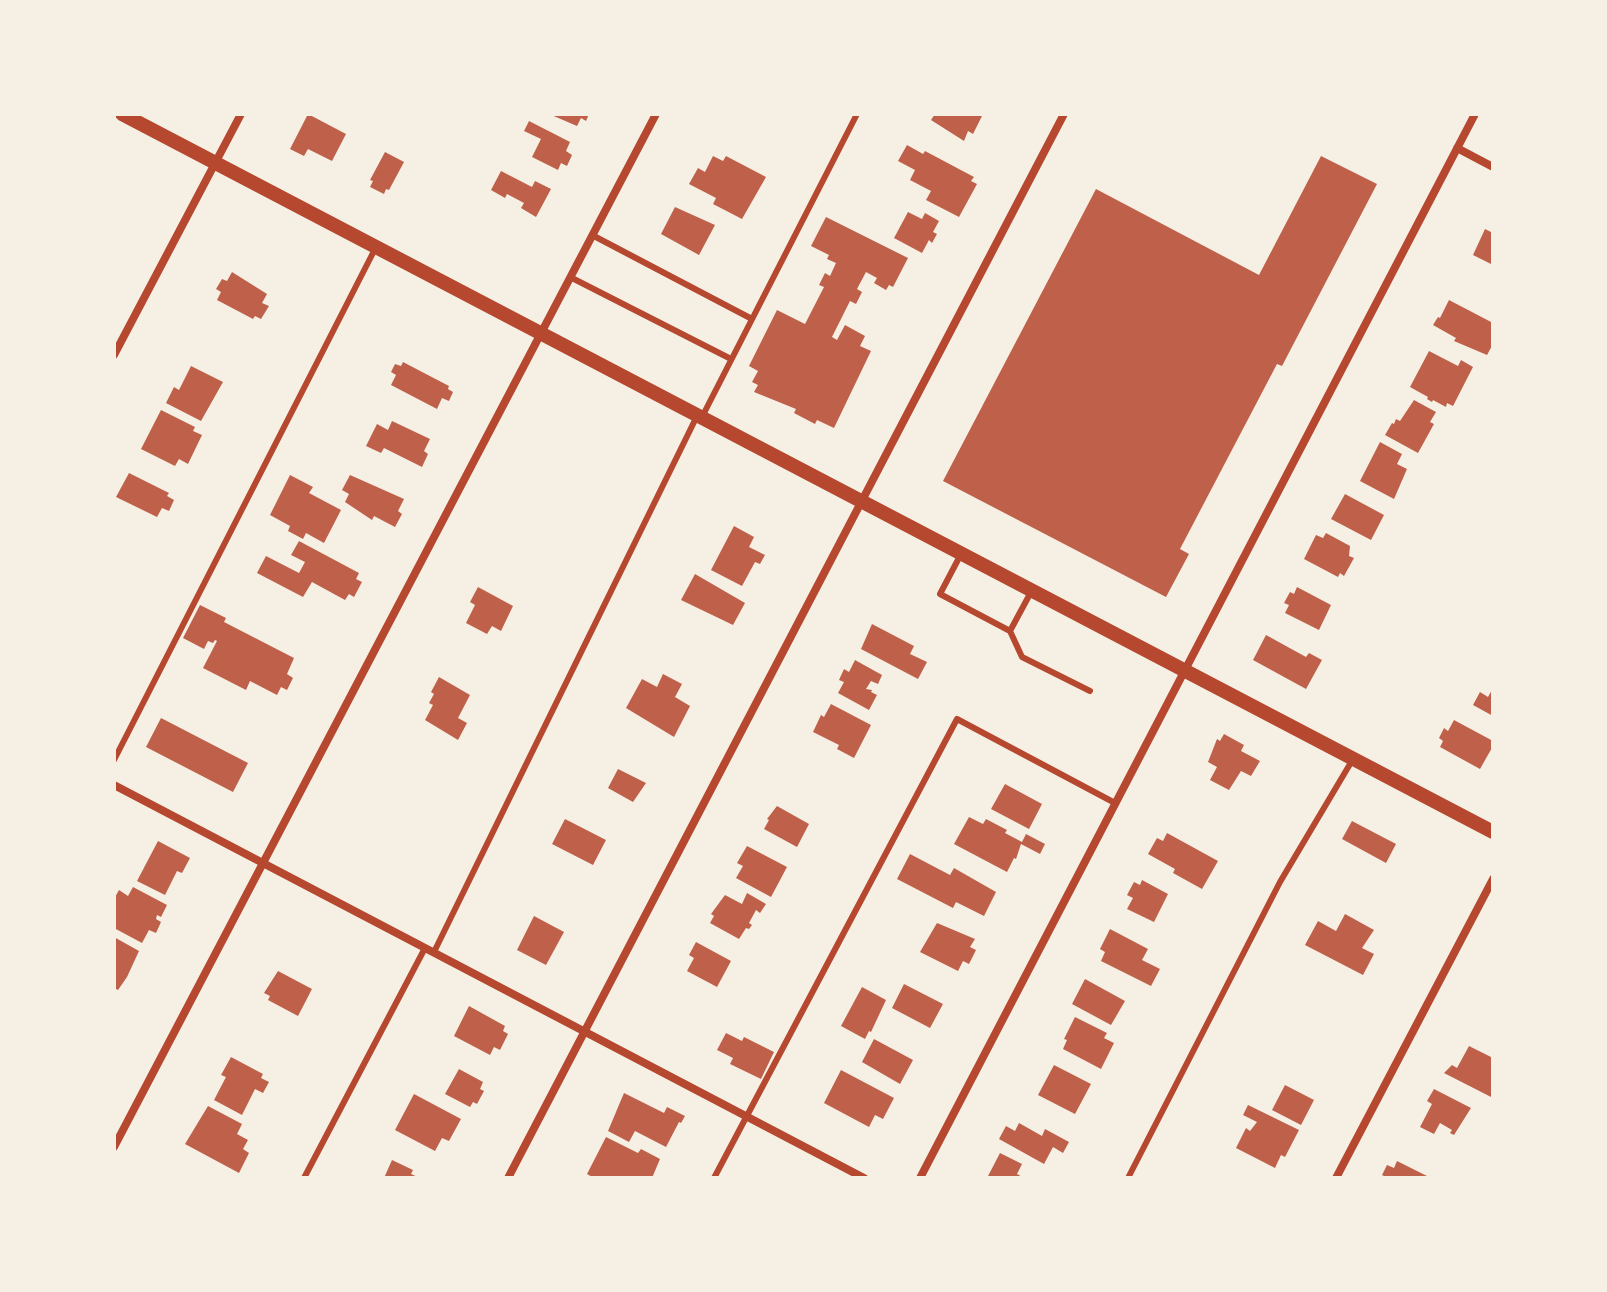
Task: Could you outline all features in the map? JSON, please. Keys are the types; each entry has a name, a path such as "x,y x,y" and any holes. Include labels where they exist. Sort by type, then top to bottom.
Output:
{"street":[{"path":"122,114 1493,832"},
{"path":"114,355 241,114"},
{"path":"114,1147 656,114"},
{"path":"508,1178 1064,114"},
{"path":"920,1178 1475,114"},
{"path":"1457,148 1493,167"},
{"path":"114,785 864,1178"},
{"path":"1336,1178 1493,879"}],"lane":[{"path":"434,952 700,417 857,114"},
{"path":"592,235 752,319"},
{"path":"114,760 376,247"},
{"path":"570,277 731,359"},
{"path":"961,554 940,594 1010,631 1022,657 1090,691"},
{"path":"1010,631 1032,591"},
{"path":"714,1178 957,719 1115,803"},
{"path":"1128,1178 1280,882 1353,759"},
{"path":"304,1178 425,948"}],"building":[{"path":"308,114 346,134 332,161 308,149 304,156 290,149"},
{"path":"549,114 589,114 586,121 581,118 577,126"},
{"path":"935,114 982,116 973,134 968,131 964,141 931,120"},
{"path":"529,121 570,142 566,151 572,155 567,166 561,163 558,170 532,157 541,139 524,131"},
{"path":"907,145 974,177 971,181 977,184 959,217 926,200 931,191 910,180 915,170 898,161"},
{"path":"385,152 404,162 384,194 370,187 373,181 370,180"},
{"path":"713,156 723,161 726,156 766,177 742,219 713,204 716,198 689,184 698,168 705,172"},
{"path":"1321,156 1377,184 1282,366 1277,364 1180,549 1189,554 1166,597 943,481 1096,189 1259,275"},
{"path":"501,171 532,187 535,181 551,189 536,217 521,208 524,203 491,190"},
{"path":"675,207 715,225 699,255 661,234"},
{"path":"908,212 922,219 925,213 939,221 933,232 937,234 932,243 929,240 922,253 894,238"},
{"path":"826,217 908,258 893,287 889,285 886,290 874,283 877,278 866,272 857,289 862,292 856,304 850,301 832,337 837,340 845,325 865,336 860,346 871,351 834,428 817,420 815,424 794,413 796,409 754,392 758,385 752,382 758,371 749,366 777,310 805,324 824,287 819,285 825,273 830,276 836,263 827,259 829,255 811,246"},
{"path":"1485,229 1493,233 1493,265 1473,255"},
{"path":"232,272 267,294 262,303 269,306 261,319 255,316 253,319 217,300 221,292 216,289 222,279 227,281"},
{"path":"1449,300 1493,323 1493,344 1487,355 1454,341 1456,338 1433,325"},
{"path":"1429,351 1458,366 1461,360 1473,367 1453,406 1432,402 1410,387"},
{"path":"403,362 449,386 448,389 453,392 449,401 442,398 437,409 391,385 396,375 391,372 395,364 401,366"},
{"path":"191,366 223,382 201,421 166,403 174,387 179,390"},
{"path":"1414,400 1436,412 1430,422 1434,424 1418,453 1385,435 1396,419 1400,421"},
{"path":"161,410 195,427 193,431 202,435 188,464 179,459 175,466 141,449"},
{"path":"392,421 430,439 424,451 428,454 422,467 384,448 381,453 366,446 377,424 388,430"},
{"path":"1380,442 1402,454 1397,464 1407,469 1394,499 1360,481"},
{"path":"129,473 169,493 167,496 174,500 169,511 162,508 157,517 116,497"},
{"path":"290,475 313,487 309,493 341,510 324,543 306,533 303,539 288,531 290,526 270,515"},
{"path":"350,475 404,499 398,511 402,514 395,527 374,516 372,520 345,502 349,494 342,490"},
{"path":"1345,494 1384,515 1371,540 1331,519"},
{"path":"734,526 754,537 749,547 765,555 760,564 755,562 742,586 711,570"},
{"path":"1326,533 1350,546 1349,556 1354,558 1344,576 1340,573 1338,577 1304,559 1316,535 1323,538"},
{"path":"299,541 359,573 356,579 362,582 354,597 349,594 345,600 312,582 303,597 257,573 266,556 299,573 305,562 291,555"},
{"path":"695,574 745,603 733,625 681,600"},
{"path":"478,587 513,606 501,631 492,626 487,634 466,623 475,605 470,602"},
{"path":"1297,587 1331,605 1319,630 1285,613 1289,605 1284,603"},
{"path":"200,605 226,618 224,622 294,658 287,674 293,678 287,690 281,687 277,695 250,681 246,690 203,668 217,641 208,641 204,649 183,638"},
{"path":"872,624 914,646 910,654 927,662 918,679 861,649"},
{"path":"1266,635 1306,657 1309,653 1322,660 1306,689 1253,660"},
{"path":"855,660 882,675 878,684 871,681 866,689 877,695 869,710 838,693 844,682 839,680 844,669 849,672"},
{"path":"663,674 682,684 675,697 690,706 674,737 626,708 642,679 657,687"},
{"path":"439,677 470,695 458,718 467,723 458,740 425,720 433,705 429,703 434,694 431,692"},
{"path":"1493,688 1493,716 1473,705 1480,692 1488,697"},
{"path":"831,704 871,725 854,758 837,749 839,745 813,732 821,715 824,717"},
{"path":"161,718 248,763 233,792 146,747"},
{"path":"1454,720 1493,741 1480,769 1440,747 1443,741 1439,738 1444,728 1448,731"},
{"path":"1224,734 1244,745 1241,751 1260,761 1251,776 1241,771 1229,790 1210,780 1217,767 1208,762 1217,739 1220,741"},
{"path":"618,769 646,783 633,802 608,788"},
{"path":"1005,784 1042,804 1029,829 991,809"},
{"path":"777,806 809,824 797,847 764,829"},
{"path":"969,817 983,824 986,819 1022,842 1026,834 1045,844 1040,854 1021,844 1007,872 954,844"},
{"path":"565,819 606,840 593,865 552,844"},
{"path":"1352,821 1396,844 1386,863 1342,839"},
{"path":"1167,833 1218,861 1202,889 1148,854 1157,838 1163,841"},
{"path":"158,841 190,858 182,873 177,871 165,895 137,881"},
{"path":"747,846 787,867 771,897 736,878 743,866 737,863"},
{"path":"910,854 950,875 954,868 996,892 984,916 956,902 953,908 897,879"},
{"path":"1142,880 1168,894 1154,922 1127,909 1133,898 1127,895 1134,882 1140,885"},
{"path":"133,887 167,905 161,917 157,915 156,919 161,922 156,933 149,930 142,943 114,928 114,899 119,890 128,896"},
{"path":"747,893 766,904 760,913 756,910 749,923 752,925 739,939 710,923 714,916 711,914 725,895 742,904"},
{"path":"1345,914 1374,930 1362,948 1374,954 1363,975 1305,945 1318,921 1336,931"},
{"path":"534,916 564,932 546,965 517,950"},
{"path":"937,923 975,939 970,947 976,950 969,964 963,961 958,971 920,952"},
{"path":"1110,929 1148,949 1142,960 1160,969 1151,986 1101,961 1105,952 1100,949"},
{"path":"114,937 139,951 118,990 114,988"},
{"path":"696,942 731,961 717,987 687,971 694,958 689,955"},
{"path":"278,971 312,989 298,1016 268,1000 270,996 264,993"},
{"path":"1085,979 1125,1001 1111,1025 1072,1004"},
{"path":"904,984 943,1004 930,1028 892,1008"},
{"path":"862,987 886,1000 865,1039 841,1026"},
{"path":"469,1006 505,1026 503,1031 508,1034 500,1050 494,1047 490,1055 454,1036"},
{"path":"1075,1017 1107,1033 1104,1038 1114,1043 1101,1069 1063,1049 1067,1040 1064,1039"},
{"path":"726,1033 742,1041 744,1037 774,1052 761,1079 730,1064 733,1058 717,1050"},
{"path":"874,1039 913,1060 900,1084 862,1062"},
{"path":"1469,1046 1493,1058 1493,1098 1444,1073 1452,1065 1457,1068"},
{"path":"231,1057 263,1074 261,1078 269,1082 263,1093 255,1089 242,1115 214,1100 226,1077 221,1075"},
{"path":"1054,1065 1091,1084 1075,1114 1038,1095"},
{"path":"459,1069 483,1082 480,1089 484,1091 477,1104 473,1102 470,1107 445,1094"},
{"path":"841,1070 894,1098 883,1119 875,1115 869,1127 824,1103"},
{"path":"1285,1085 1314,1100 1301,1125 1272,1110"},
{"path":"1434,1089 1471,1108 1454,1135 1450,1133 1452,1130 1440,1123 1434,1134 1420,1127 1432,1104 1427,1101"},
{"path":"624,1093 664,1113 667,1107 685,1116 666,1147 635,1131 629,1142 608,1131"},
{"path":"414,1094 461,1119 449,1141 442,1138 435,1151 395,1130"},
{"path":"1248,1105 1299,1130 1285,1157 1281,1155 1275,1168 1236,1148 1246,1128 1250,1131 1257,1122 1243,1115"},
{"path":"208,1106 242,1124 237,1134 248,1140 243,1149 249,1153 239,1173 185,1144"},
{"path":"1019,1123 1042,1136 1045,1129 1069,1142 1063,1153 1053,1147 1044,1164 999,1139 1006,1126 1015,1131"},
{"path":"606,1137 638,1153 641,1149 660,1159 652,1178 594,1178 587,1174"},
{"path":"1000,1153 1022,1164 1017,1174 1024,1178 987,1178"},
{"path":"392,1160 413,1170 411,1174 420,1178 384,1178"},
{"path":"1397,1161 1431,1178 1388,1178 1382,1175 1387,1165 1394,1168"}]}
